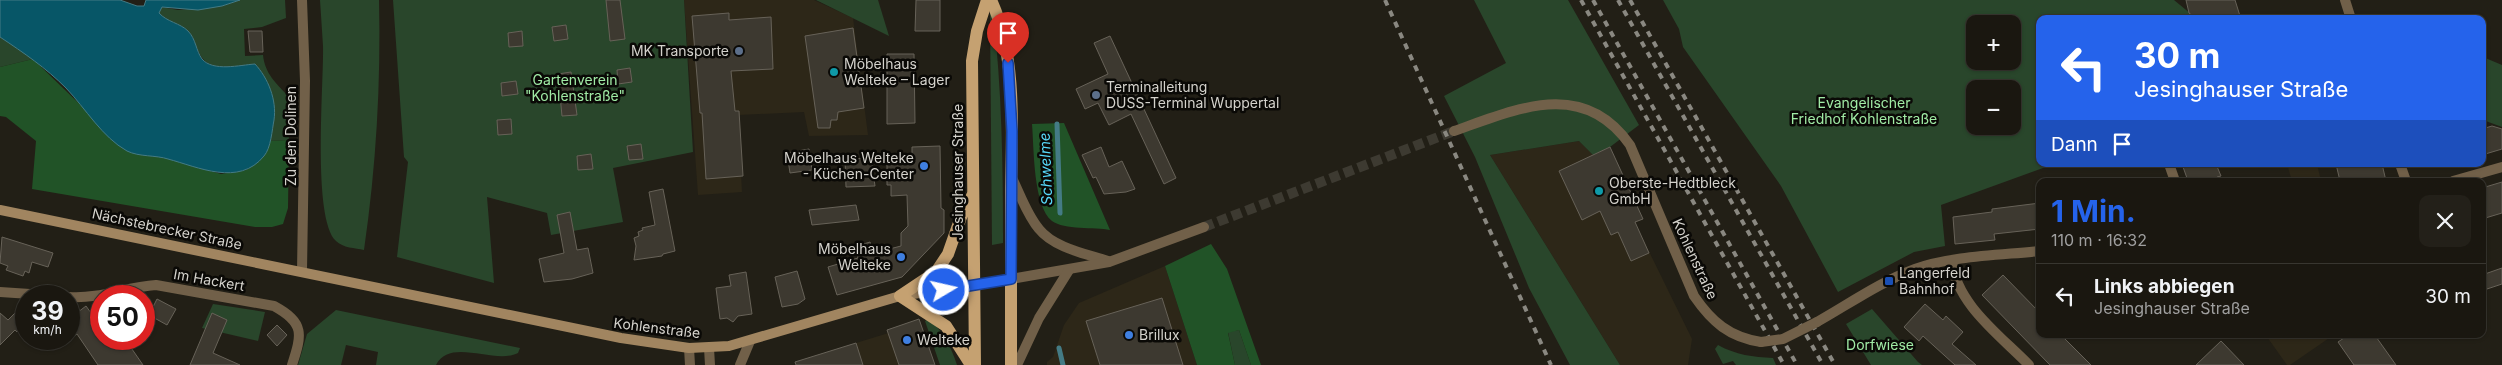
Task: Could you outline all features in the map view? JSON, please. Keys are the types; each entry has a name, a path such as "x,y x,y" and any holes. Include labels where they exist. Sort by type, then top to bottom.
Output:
{"main road":[{"name":"Jesinghauser Straße","path":"973,365 974,193 972,61 977,31 987,0"},
{"path":"992,0 999,16 1006,46 1012,131 1011,365"},
{"path":"973,365 946,326 900,296 936,272 948,254 961,217 974,193"},
{"name":"Nächstebrecker Straße","path":"0,210 328,277"},
{"name":"Kohlenstraße","path":"328,277 621,338 688,348 709,348 750,341 900,296 1011,279"}],"street":[{"name":"Zu den Dolinen","path":"302,0 305,81 302,272"},
{"path":"2345,0 2350,15"},
{"name":"Kohlenstraße","path":"1454,131 1510,112 1544,104 1578,106 1603,118 1622,134 1630,145 1694,296 1704,312 1713,322 1734,336 1761,342 1782,339 1907,273 1952,261 2036,251"},
{"path":"2464,178 2502,167"},
{"path":"1011,176 1039,230 1052,240 1109,262"},
{"name":"Kohlenstraße","path":"1011,279 1109,262 1204,228"},
{"path":"1952,261 1956,282 1966,301 2029,365"},
{"path":"1017,365 1039,318 1069,270"},
{"name":"Im Hackert","path":"80,298 90,298 138,286 156,285 274,306 291,315 297,324 299,334 292,365"},
{"path":"0,292 15,293"},
{"path":"740,365 750,341"},
{"path":"688,348 690,365"},
{"path":"709,348 710,365"}],"shaded area":[{"path":"684,0 814,0 853,18 868,135 809,136 804,112 738,115 742,192 698,195"},
{"path":"1579,141 1593,155 1643,219 1635,223 1692,339 1688,365 1620,365 1490,155"},
{"path":"2288,167 2318,167 2320,178 2291,178"},
{"path":"1165,266 1197,365 1047,365 1047,362 1053,357 1064,325 1079,303"},
{"path":"918,324 932,365 863,365 856,343"},
{"path":"2268,338 2329,338 2290,365 2287,365"}],"green space":[{"path":"240,0 285,0 286,18 262,27 244,29 245,56 263,55 269,73 288,96 289,140 270,141 275,114 255,64 220,67 207,63 201,56 188,31 159,13 161,7 178,10 222,6"},
{"path":"320,0 379,0 377,125 372,188 364,250 346,246 336,241 329,228 324,206 321,149 323,46"},
{"name":"Gartenverein \"Kohlenstraße\"","path":"393,0 684,0 693,152 613,168 623,222 551,235 547,213 487,197 494,283 397,257 408,162 404,157"},
{"path":"816,0 878,0 889,36"},
{"path":"1474,0 1568,0 1639,125 1610,147 1593,155 1579,141 1490,155 1620,365 1570,365 1529,288 1475,157 1444,96 1506,63"},
{"name":"Evangelischer Friedhof Kohlenstraße","path":"1663,0 2174,0 2192,15 2036,15 2036,167 2046,167 1941,205 1945,246 1914,252 1838,292 1781,186 1683,47 1679,29"},
{"path":"990,12 993,13 998,71 1003,185 1003,243 992,245"},
{"path":"0,37 33,59 0,67"},
{"path":"2486,58 2502,65 2502,127 2486,121"},
{"path":"33,59 128,151 166,158 221,174 246,170 264,156 270,141 289,140 288,208 283,224 272,227 255,227 32,189 36,141 6,117 0,116 0,67"},
{"path":"1064,123 1110,230 1057,224 1046,214 1041,203 1034,161 1032,124"},
{"path":"1211,244 1227,269 1261,365 1251,365 1239,330 1228,333 1235,365 1197,365 1165,266"},
{"path":"213,304 265,312 258,341 202,328"},
{"name":"Dorfwiese","path":"1872,309 1922,365 1871,365 1846,324"},
{"path":"336,310 520,348 518,353 508,356 462,352 451,353 443,357 436,365 376,365 378,352 346,345 341,365 298,365 307,334"},
{"path":"928,319 946,339 957,365 940,365 925,321"},
{"path":"1239,330 1251,365 1235,365 1228,332"},
{"path":"1718,345 1745,355 1773,358 1776,365 1736,365 1733,361 1723,364 1715,349"}],"water":[{"path":"0,0 120,0 137,6 144,6 146,0 240,0 222,6 198,10 162,7 159,13 188,31 200,56 207,63 220,67 255,64 260,70 268,83 273,97 275,112 270,144 266,153 254,165 243,171 231,173 205,170 163,158 127,151 102,130 66,88 34,61 0,37"}],"building":[{"path":"606,0 620,0 625,39 610,41"},
{"path":"916,0 940,0 940,31 915,31"},
{"path":"2186,0 2235,0 2240,15 2192,15 2189,13"},
{"path":"729,13 729,20 771,17 773,69 731,71 735,111 739,111 743,176 706,179 702,113 700,113 692,16"},
{"path":"566,25 568,39 554,41 552,27"},
{"name":"Möbelhaus Welteke – Lager","path":"853,28 864,108 838,112 837,120 831,120 830,128 818,128 805,36"},
{"path":"248,31 262,31 263,52 250,52"},
{"path":"522,31 523,46 509,47 508,33"},
{"path":"1110,36 1176,178 1164,184 1131,114 1109,125 1098,103 1085,109 1076,89 1108,74 1094,43"},
{"path":"887,54 914,54 915,123 887,124"},
{"path":"630,68 632,82 618,84 617,70"},
{"path":"571,72 577,115 562,116 558,74"},
{"path":"516,81 518,94 502,96 501,83"},
{"path":"511,119 512,134 498,135 497,120"},
{"path":"2492,126 2502,129 2502,149 2486,154 2486,128"},
{"path":"641,144 643,159 629,160 627,146"},
{"path":"940,146 941,208 944,210 944,233 902,277 837,295 828,267 858,258 854,247 870,242 874,253 901,246 901,233 908,226 907,195 891,196 891,185 887,185 887,157 912,156 912,147"},
{"path":"1101,147 1109,167 1122,161 1135,189 1126,192 1104,194 1096,177 1093,178 1082,155"},
{"name":"Oberste-Hedtbleck GmbH","path":"1610,147 1643,219 1635,222 1649,253 1631,261 1618,232 1611,235 1600,211 1582,220 1559,171"},
{"path":"809,149 812,170 790,173 787,153"},
{"path":"591,154 593,169 578,170 577,156"},
{"path":"871,158 875,186 846,187 845,159"},
{"path":"2183,167 2217,167 2221,176 2218,178 2187,178"},
{"path":"2337,167 2383,167 2385,178 2339,178"},
{"path":"2502,182 2502,213 2486,218 2486,187"},
{"path":"663,189 675,251 663,254 662,256 634,260 636,246 634,238 639,236 638,232 643,230 642,228 655,225 649,192"},
{"path":"2036,204 2036,229 1994,234 1995,240 1955,244 1953,217 1992,212 1992,209"},
{"path":"856,205 859,220 812,225 809,210"},
{"path":"570,212 577,250 588,248 593,273 572,279 544,282 539,259 564,253 557,215"},
{"path":"2,237 53,253 48,267 32,262 29,273 25,271 23,276 6,270 8,266 0,263"},
{"path":"2502,268 2502,284 2487,289 2486,274"},
{"path":"797,271 805,299 798,304 782,307 775,277"},
{"path":"746,272 752,314 738,316 733,322 727,318 720,319 716,288 731,286 729,275"},
{"path":"2003,275 2036,309 2036,338 2064,338 2091,365 2050,365 1982,295"},
{"path":"1162,298 1183,365 1100,365 1086,321"},
{"path":"157,299 176,309 167,325 155,318 155,303"},
{"path":"1925,304 1943,320 1946,316 1963,332 1952,344 1976,365 1955,365 1923,336 1919,341 1904,327"},
{"path":"86,306 90,312 90,350 133,350 143,365 98,365 80,338 80,311"},
{"path":"0,313 8,320 15,313 15,330 0,345"},
{"path":"212,313 227,320 213,353 240,365 190,365"},
{"path":"919,319 935,365 899,365 887,330"},
{"path":"277,325 287,335 277,346 267,335"},
{"path":"2344,338 2377,338 2396,365 2354,365 2338,342"},
{"path":"2221,341 2244,365 2196,365"},
{"path":"856,343 863,365 796,365 795,362"}],"waterway":[{"name":"Schwelme","path":"1057,124 1060,213"},
{"name":"Schwelme","path":"1059,348 1063,365"}],"tunnel":[{"path":"1204,227 1454,131"}],"railway":[{"path":"1385,0 1551,365"},
{"path":"1581,0 1784,365"},
{"path":"1593,0 1797,365"},
{"path":"1618,0 1823,365"},
{"path":"1630,0 1835,365"}],"place":[{"name":"MK Transporte","path":"739,51"},
{"name":"Möbelhaus Welteke – Lager","path":"834,72"},
{"name":"Terminalleitung DUSS-Terminal Wuppertal","path":"1096,95"},
{"name":"Möbelhaus Welteke - Küchen-Center","path":"924,166"},
{"name":"Oberste-Hedtbleck GmbH","path":"1599,191"},
{"name":"Möbelhaus Welteke","path":"901,257"},
{"name":"Langerfeld Bahnhof","path":"1889,281"},
{"name":"Brillux","path":"1129,335"},
{"name":"Welteke","path":"907,340"}],"route":[{"path":"944,290 1011,279 1012,131 1008,63"}]}
